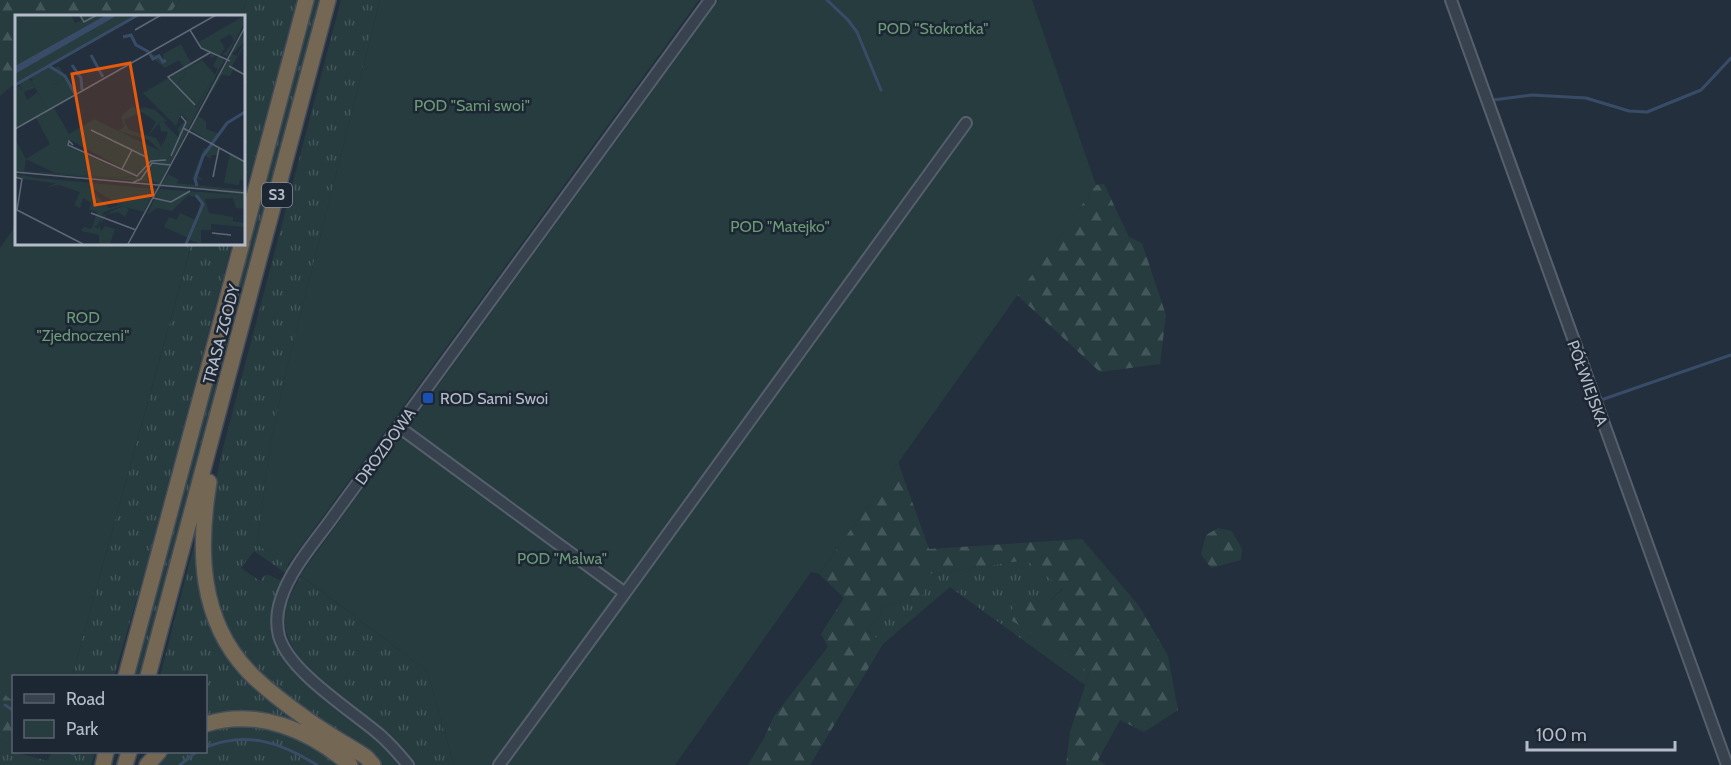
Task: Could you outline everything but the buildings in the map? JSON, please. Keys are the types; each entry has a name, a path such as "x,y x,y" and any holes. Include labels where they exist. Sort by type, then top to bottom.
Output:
{"highway":[{"name":"S3","path":"244,234 306,0"},
{"name":"TRASA ZGODY","path":"148,675 328,0"},
{"name":"TRASA ZGODY","path":"126,675 242,244"},
{"path":"225,389 203,516 202,548 205,584 218,625 230,647 247,670 269,691 366,757 373,765"},
{"path":"207,724 220,720 252,718 280,724 317,742 350,765"},
{"path":"147,765 158,753"}],"street":[{"name":"DROZDOWA","path":"408,765 379,734 296,664 282,643 277,623 280,600 297,568 710,0"},
{"name":"PÓŁWIEJSKA","path":"1451,0 1727,765"},
{"path":"499,765 966,123"},
{"path":"399,427 625,593"}],"green space":[{"path":"0,0 180,0 169,15 103,15 100,13 97,15 15,15 15,83 0,96"},
{"path":"180,0 246,0 241,15 169,15"},
{"path":"246,0 297,0 244,197 244,15 241,15"},
{"path":"312,0 322,0 142,675 132,675"},
{"path":"341,0 380,0 284,380 270,447 257,544 291,568 287,574 254,551 241,568 260,581 265,575 269,575 282,581 273,605 271,627 277,647 291,668 377,739 401,765 380,765 252,669 222,621 207,557 214,488 223,448"},
{"name":"POD \"Sami swoi\"","path":"380,0 699,0 287,566 257,544 270,447 284,380"},
{"path":"719,0 1032,0 1096,185 819,574 811,572 675,765 454,765 427,671 300,575"},
{"path":"1104,184 1129,237 1142,243 1166,315 1160,364 1100,372 1015,293 1096,185"},
{"name":"ROD \"Zjednoczeni\"","path":"15,226 15,244 182,244 190,249 72,675 12,675 12,700 0,691 0,248"},
{"path":"181,244 232,244 148,560 114,675 72,675 190,250"},
{"path":"898,462 929,549 1082,539 1139,606 1168,656 1178,710 1144,732 1120,720 1098,760 1106,765 1066,765 1070,732 1089,673 1058,649 1006,617 1024,593 1048,602 1063,589 1026,560 928,574 924,594 885,606 867,630 883,644 810,765 748,765 774,716 828,647 821,634 844,598 819,574"},
{"path":"1218,528 1232,531 1242,549 1241,560 1211,568 1201,554 1206,535"},
{"path":"196,538 196,570 213,632 343,749 364,765 356,765 315,736 207,719 207,675 160,675"},
{"path":"1026,560 1063,588 1048,602 1058,649 1089,672 1085,685 950,587 883,644 867,630 885,606 924,594 928,574"},
{"path":"301,576 427,671 454,765 414,765 385,731 322,682 308,668 289,639 285,623 289,598"},
{"path":"0,687 12,696 12,748 0,740"},
{"path":"263,724 287,732 340,765 156,765 168,753 207,753 207,731 232,725"},
{"path":"0,740 12,748 12,753 48,761 51,753 95,753 91,765 0,765"}],"waterway":[{"path":"827,0 857,32 881,90"},
{"path":"1731,58 1701,90 1647,112 1629,111 1586,98 1532,95 1493,100 1601,400 1731,355"},
{"path":"5,705 12,710"},
{"path":"207,747 235,740 263,741 290,750 317,765"},
{"path":"180,765 195,753"}],"place":[{"name":"ROD Sami Swoi","path":"428,398"}],"park label":[{"name":"POD \"Stokrotka\"","path":"933,28"},
{"name":"POD \"Matejko\"","path":"780,226"},
{"name":"POD \"Malwa\"","path":"562,558"}]}
